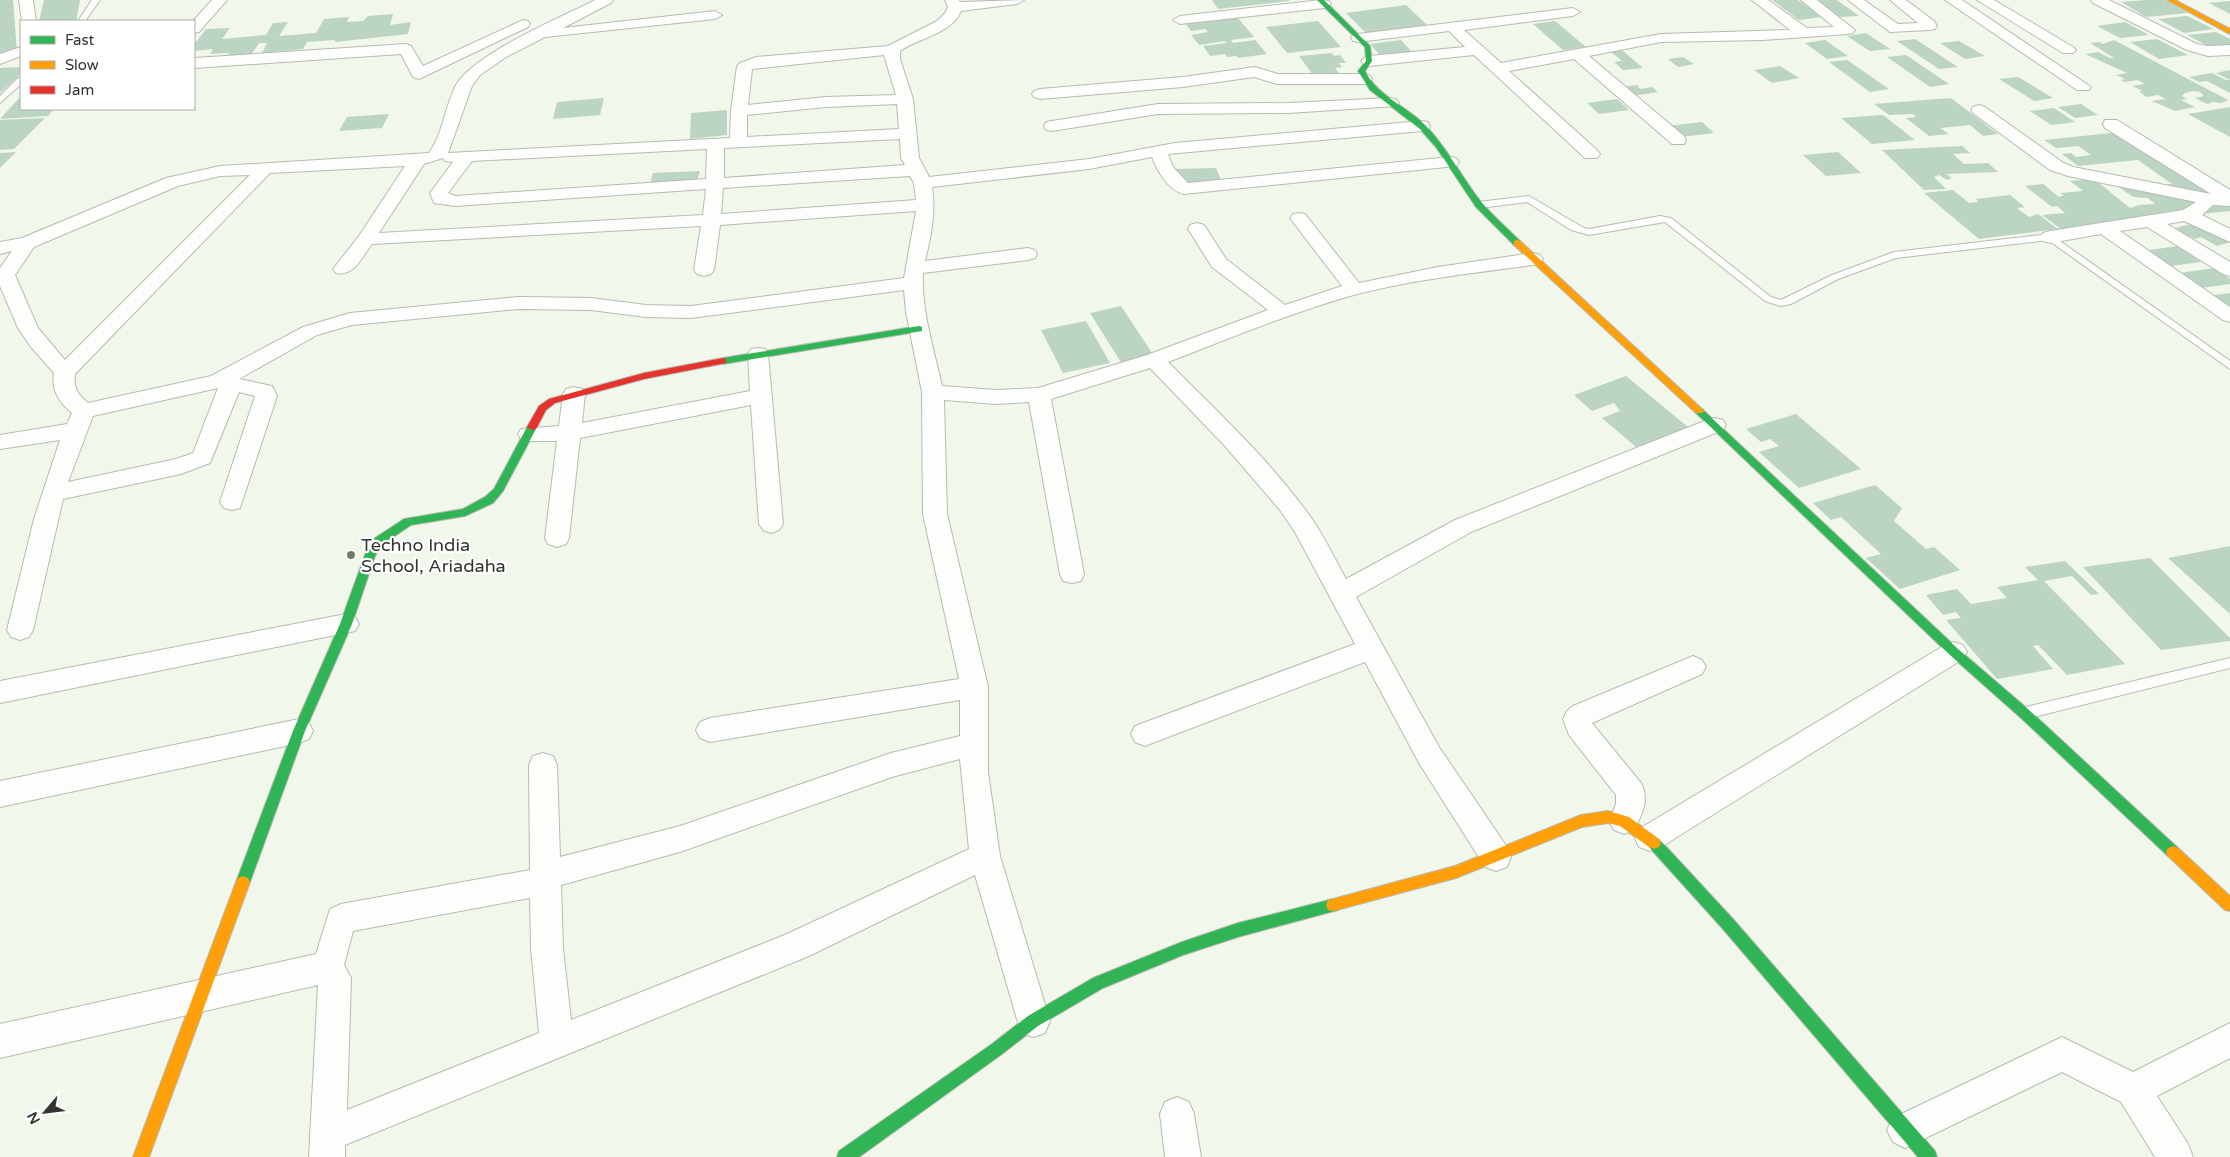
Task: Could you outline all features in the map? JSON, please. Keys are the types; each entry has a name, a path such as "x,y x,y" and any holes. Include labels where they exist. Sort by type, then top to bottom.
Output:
{"street":[{"path":"26,0 29,20"},
{"path":"195,28 220,0"},
{"path":"343,269 427,158 438,153 464,86 474,72 501,54 606,0"},
{"path":"738,142 743,69 749,63 892,50 905,40 942,24 952,15 953,3 1017,0"},
{"path":"1759,0 1804,33"},
{"path":"1498,68 1661,38 1848,30 1808,0"},
{"path":"1855,0 1895,29 1930,26 1897,0"},
{"path":"1952,0 2083,87"},
{"path":"1984,0 2068,50"},
{"path":"2098,0 2192,48 2208,51 2230,50"},
{"path":"2170,0 2230,32"},
{"path":"1180,20 1322,2 1368,47 1370,61"},
{"path":"1358,38 1573,12"},
{"path":"540,35 716,15"},
{"path":"195,63 406,49 419,74 538,16"},
{"path":"1453,27 1592,154"},
{"path":"892,50 892,58 905,99 910,158 919,176 926,205 924,226 914,275 919,329 932,392 935,514 974,687 974,772 985,856 1033,1021"},
{"path":"1476,50 1370,61 1361,71 1364,79 1391,103 1422,126 1450,162 1479,205 1533,259 1715,425 1954,652 2025,714 2230,905"},
{"path":"0,59 20,51"},
{"path":"1578,54 1678,140"},
{"path":"1040,94 1183,82 1255,72 1277,79 1364,79"},
{"path":"739,112 826,102 905,99"},
{"path":"1052,126 1158,109 1288,108 1391,103"},
{"path":"1979,110 2046,160 2062,168 2230,202"},
{"path":"2111,124 2230,198"},
{"path":"466,157 439,193 440,199 455,201 716,184 919,176 1089,164 1158,151 1422,126"},
{"path":"0,248 27,243 172,182 220,171 427,158 908,134"},
{"path":"704,270 713,220 716,184 716,143"},
{"path":"1158,151 1165,169 1184,189 1450,162"},
{"path":"20,630 53,492 79,421 62,384 65,372 266,168"},
{"path":"2050,237 2186,215 2202,208 2208,199"},
{"path":"366,239 713,220 926,205"},
{"path":"2186,215 2230,236"},
{"path":"1299,218 1354,289"},
{"path":"2152,222 2230,270"},
{"path":"2105,229 2230,316"},
{"path":"1197,230 1219,264 1282,312"},
{"path":"27,243 2,277 28,328 38,343 65,372"},
{"path":"0,442 224,382 310,331 350,319 546,302 591,304 672,313 691,312 1028,254"},
{"path":"932,392 1012,398 1039,395 1154,360 1282,312 1354,289 1430,274 1533,259"},
{"path":"141,1157 299,731 346,624 370,555 380,541 408,522 465,512 489,500 498,491 542,408 546,404 574,394 644,376 758,354 919,329"},
{"path":"758,354 771,524"},
{"path":"1154,360 1256,466 1294,511 1305,527 1429,755 1496,857"},
{"path":"53,492 181,466 202,458 224,382"},
{"path":"224,382 264,391 266,396 232,502"},
{"path":"557,538 574,394"},
{"path":"1039,395 1072,574"},
{"path":"529,434 569,433 761,396"},
{"path":"1340,594 1463,526 1715,425"},
{"path":"0,692 346,624"},
{"path":"1145,734 1371,649"},
{"path":"1650,838 1954,652"},
{"path":"1624,821 1631,804 1631,792 1579,727 1577,719 1584,714 1693,667"},
{"path":"710,730 974,687"},
{"path":"0,794 299,731"},
{"path":"327,970 341,920 545,878 680,839 891,766 974,744"},
{"path":"543,765 547,948 557,1042"},
{"path":"845,1157 997,1049 1033,1021 1098,983 1182,949 1238,930 1456,872 1581,821 1608,817 1624,821 1650,838 1728,924 1928,1157"},
{"path":"0,1041 314,969 327,970 335,978 329,1145 557,1042 798,946 985,856"},
{"path":"2133,1090 2230,1040"},
{"path":"1905,1130 2062,1054 2133,1090 2175,1157"},
{"path":"1177,1114 1183,1157"}],"lane":[{"path":"82,20 96,0"},
{"path":"0,101 20,81"},
{"path":"1479,205 1529,199 1574,228 1589,232 1660,219 1668,220 1768,299 1780,303 1787,302 1835,277 1894,255 2050,237 2230,366"},
{"path":"2025,714 2230,663"}],"building":[{"path":"0,0 13,0 17,51 0,54"},
{"path":"44,0 80,0 76,20 39,20"},
{"path":"1212,0 1289,0 1289,1 1218,9"},
{"path":"1772,0 1798,0 1822,17 1799,20"},
{"path":"1815,0 1837,0 1859,16 1839,17"},
{"path":"2165,0 2188,13 2146,17 2121,2"},
{"path":"2230,1 2230,14 2209,3"},
{"path":"1406,5 1427,25 1366,33 1346,13"},
{"path":"393,14 390,25 411,22 408,34 336,42 334,40 307,42 303,49 262,53 267,43 259,43 251,55 227,58 229,53 210,54 213,49 195,51 195,42 206,29 230,28 222,39 266,35 273,23 288,22 279,36 316,33 324,19 349,17 347,22 363,21 368,16"},
{"path":"2187,16 2214,29 2184,33 2158,19"},
{"path":"1237,17 1254,37 1231,40 1233,43 1255,40 1267,54 1238,58 1236,56 1227,57 1225,54 1210,56 1203,46 1226,43 1225,41 1199,45 1191,35 1208,32 1205,29 1191,31 1186,24"},
{"path":"1318,21 1341,47 1287,53 1266,27"},
{"path":"1555,21 1586,47 1563,50 1533,24"},
{"path":"2125,22 2149,35 2120,38 2097,26"},
{"path":"2216,32 2230,39 2230,45 2210,47 2187,35"},
{"path":"1866,33 1890,49 1870,51 1847,36"},
{"path":"1915,39 1958,67 1939,69 1897,41"},
{"path":"2157,39 2188,55 2159,59 2130,42"},
{"path":"1401,40 1412,52 1381,56 1370,44"},
{"path":"1825,40 1848,56 1827,59 1805,43"},
{"path":"2114,40 2228,100 2222,103 2213,102 2207,104 2195,98 2204,96 2200,92 2193,91 2185,93 2182,96 2187,99 2181,100 2195,107 2175,111 2152,101 2166,99 2158,95 2146,97 2139,91 2143,91 2132,86 2145,84 2138,80 2125,82 2120,80 2125,79 2116,75 2127,73 2085,54 2098,52 2114,58 2090,43 2099,42 2103,44"},
{"path":"1959,41 1985,56 1965,59 1940,43"},
{"path":"1622,50 1643,68 1623,70 1614,62 1622,61 1610,51"},
{"path":"1332,53 1334,56 1340,55 1346,63 1339,63 1342,67 1335,68 1339,73 1313,75 1299,56"},
{"path":"1906,55 1949,84 1930,87 1887,57"},
{"path":"1683,57 1694,64 1678,67 1668,59"},
{"path":"1847,60 1889,89 1870,92 1829,62"},
{"path":"1780,66 1799,78 1772,83 1754,70"},
{"path":"20,67 20,75 0,93 0,68"},
{"path":"2230,70 2230,80 2216,73"},
{"path":"2212,73 2230,80 2230,93 2207,81 2199,82 2189,77"},
{"path":"2018,77 2053,98 2034,101 1999,79"},
{"path":"1637,85 1640,89 1652,87 1658,92 1632,96 1623,87"},
{"path":"20,97 20,110 53,110 48,116 0,119"},
{"path":"604,98 600,115 553,119 557,102"},
{"path":"1951,98 1998,134 1983,136 1970,125 1940,128 1949,134 1929,136 1906,118 1916,117 1913,114 1889,115 1874,104"},
{"path":"1617,99 1629,110 1599,114 1587,103"},
{"path":"2081,104 2098,115 2075,118 2058,107"},
{"path":"2230,107 2230,137 2188,114"},
{"path":"2054,108 2075,122 2051,125 2030,111"},
{"path":"727,110 727,135 690,139 691,113"},
{"path":"389,114 382,128 339,131 347,117"},
{"path":"1883,115 1915,140 1872,144 1841,118"},
{"path":"45,118 14,149 0,150 0,120"},
{"path":"1702,122 1714,133 1681,137 1668,126"},
{"path":"2121,132 2230,206 2230,211 2061,229 2042,215 2065,213 2057,206 2052,207 2025,186 2043,184 2059,197 2064,195 2060,193 2083,191 2070,181 2094,179 2130,208 2139,205 2155,204 2148,198 2133,197 2116,185 2158,182 2162,185 2172,184 2138,160 2078,166 2062,154 2071,153 2076,157 2091,155 2078,146 2056,148 2044,140"},
{"path":"1962,146 1970,153 1953,154 1964,164 1988,163 1998,172 1946,174 1952,178 1947,180 1939,175 1934,177 1946,189 1924,190 1882,150"},
{"path":"16,152 0,168 0,153"},
{"path":"1838,152 1861,173 1826,176 1803,155"},
{"path":"1216,168 1222,183 1187,185 1172,169"},
{"path":"700,171 697,181 650,184 653,173"},
{"path":"1953,190 1969,203 1978,202 1976,199 2010,195 2025,207 2017,208 2029,217 2038,214 2058,229 1979,239 1924,193"},
{"path":"2198,222 2230,240 2230,242 2217,246 2201,237 2195,239 2171,229"},
{"path":"2178,246 2201,262 2164,267 2142,251"},
{"path":"2214,268 2230,279 2230,284 2194,289 2173,274"},
{"path":"2230,293 2230,311 2206,296"},
{"path":"1121,306 1154,356 1122,364 1090,313"},
{"path":"1086,321 1110,363 1063,373 1041,330"},
{"path":"1626,376 1688,427 1636,447 1602,418 1620,411 1614,403 1592,411 1574,395"},
{"path":"1796,414 1861,469 1799,488 1759,452 1779,446 1770,439 1761,442 1746,429"},
{"path":"1875,485 1902,508 1894,521 1926,549 1934,547 1960,570 1900,589 1866,558 1881,554 1841,517 1831,520 1813,503"},
{"path":"2230,546 2230,614 2168,558"},
{"path":"2150,558 2230,638 2230,641 2161,650 2083,567"},
{"path":"2065,561 2099,594 2091,595 2072,576 2044,581 2125,664 2067,675 2038,645 2033,646 2053,669 1997,679 1946,620 1961,618 1956,612 1943,615 1926,595 1957,589 1971,604 2007,598 1997,587 2038,580 2025,567"}],"traffic: fast":[{"path":"1320,0 1368,47 1369,61 1361,71 1372,88 1423,127 1438,145 1479,205 1517,243"},
{"path":"723,361 919,329"},
{"path":"1699,411 1954,652 2025,714 2173,852"},
{"path":"243,882 299,731 346,624 370,555 379,541 408,522 465,512 489,500 498,491 532,427"},
{"path":"1654,843 1728,924 1929,1157"},
{"path":"845,1157 997,1049 1033,1021 1098,983 1182,949 1238,930 1333,905"}],"traffic: slow":[{"path":"2170,0 2230,32"},
{"path":"1517,243 1699,411"},
{"path":"1333,905 1456,872 1581,821 1608,817 1624,821 1654,843"},
{"path":"2173,852 2230,905"},
{"path":"141,1157 243,882"}],"traffic: jam":[{"path":"532,427 542,408 552,401 644,376 723,361"}],"place":[{"name":"Techno India School, Ariadaha","path":"351,555"}]}
